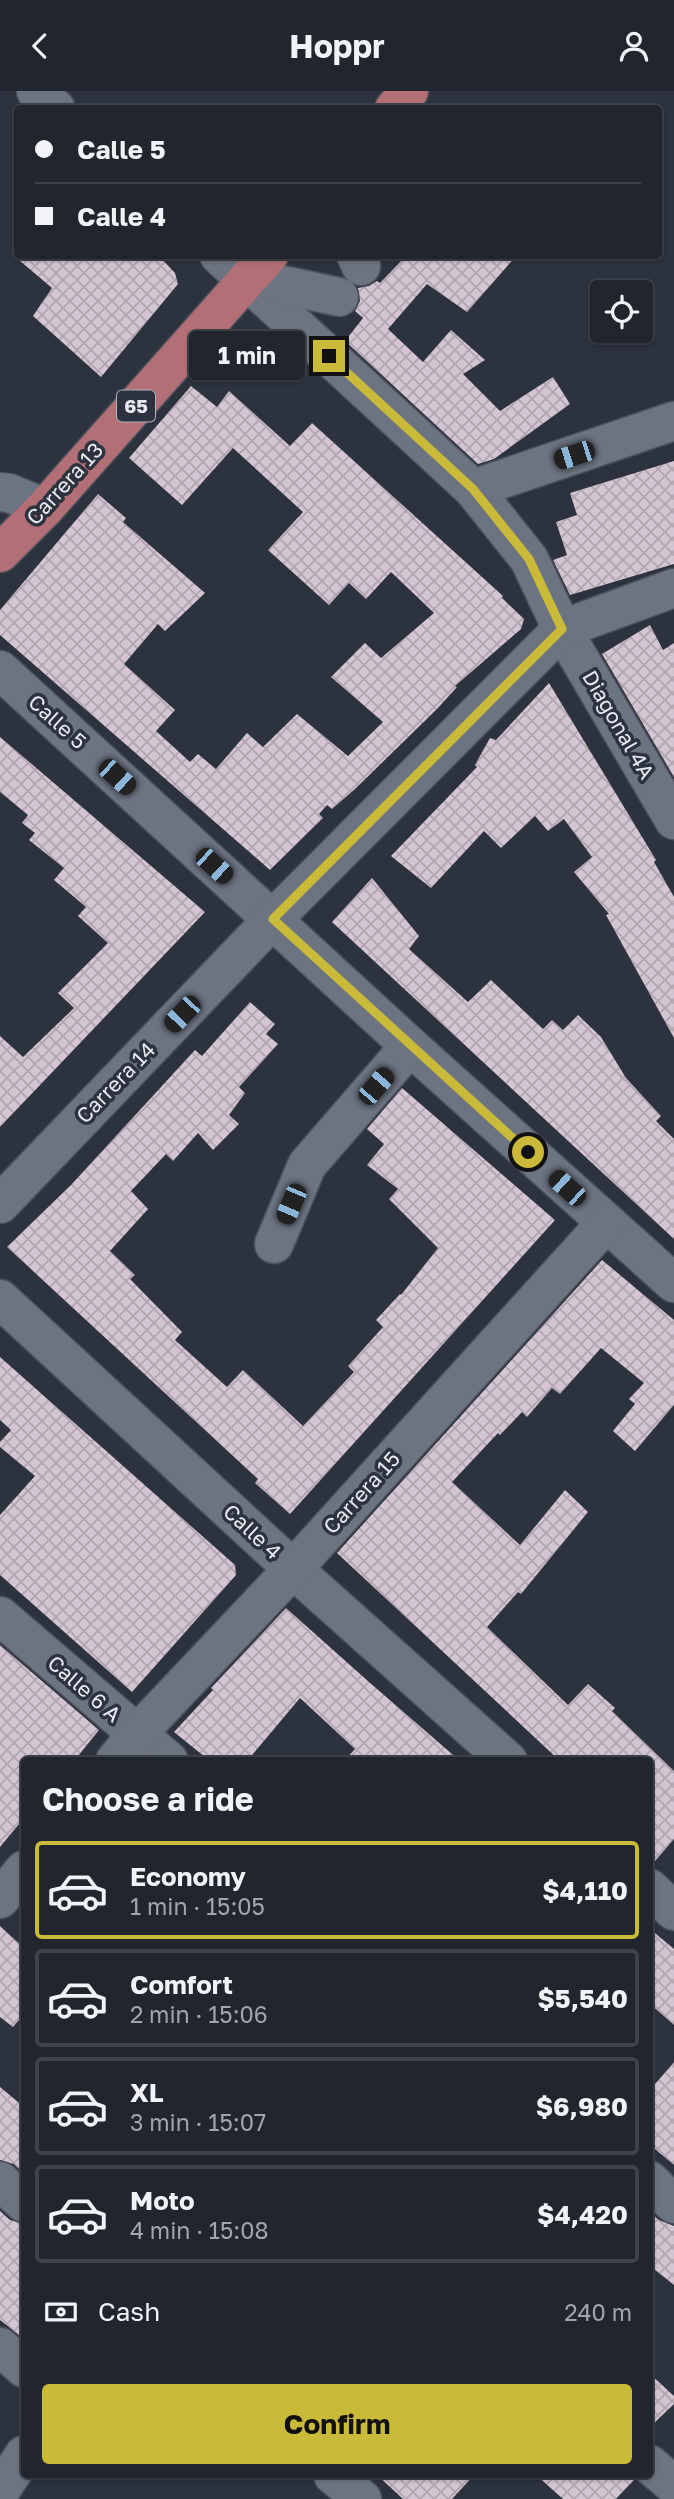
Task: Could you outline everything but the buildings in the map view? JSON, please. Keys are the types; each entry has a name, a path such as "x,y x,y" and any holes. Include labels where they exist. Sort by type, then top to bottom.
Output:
{"main road":[{"path":"397,105 409,91"},
{"name":"Carrera 13","path":"0,553 45,508 245,264"}],"street":[{"path":"36,91 52,105"},
{"path":"245,264 288,286 339,297"},
{"path":"245,264 473,489 529,559 562,629"},
{"path":"473,489 674,421"},
{"path":"0,492 45,508"},
{"name":"Carrera 14","path":"0,1204 273,919 562,629 674,588"},
{"name":"Diagonal 4A","path":"562,629 674,820"},
{"name":"Calle 5","path":"0,670 410,1046 674,1283"},
{"path":"274,1244 307,1164 410,1046"},
{"name":"Carrera 15","path":"126,1747 293,1569 606,1223"},
{"name":"Calle 4","path":"0,1299 293,1569 504,1757"},
{"name":"Calle 6 A","path":"0,1616 126,1747 157,1757"},
{"path":"0,2181 21,2200"},
{"path":"653,2185 674,2204"},
{"path":"0,2347 21,2365"},
{"path":"0,2491 21,2460"},
{"path":"653,2468 674,2486 664,2499"},
{"path":"337,2478 362,2499"}],"route":[{"path":"329,356 473,489 529,559 562,629 273,919 528,1152"}]}
